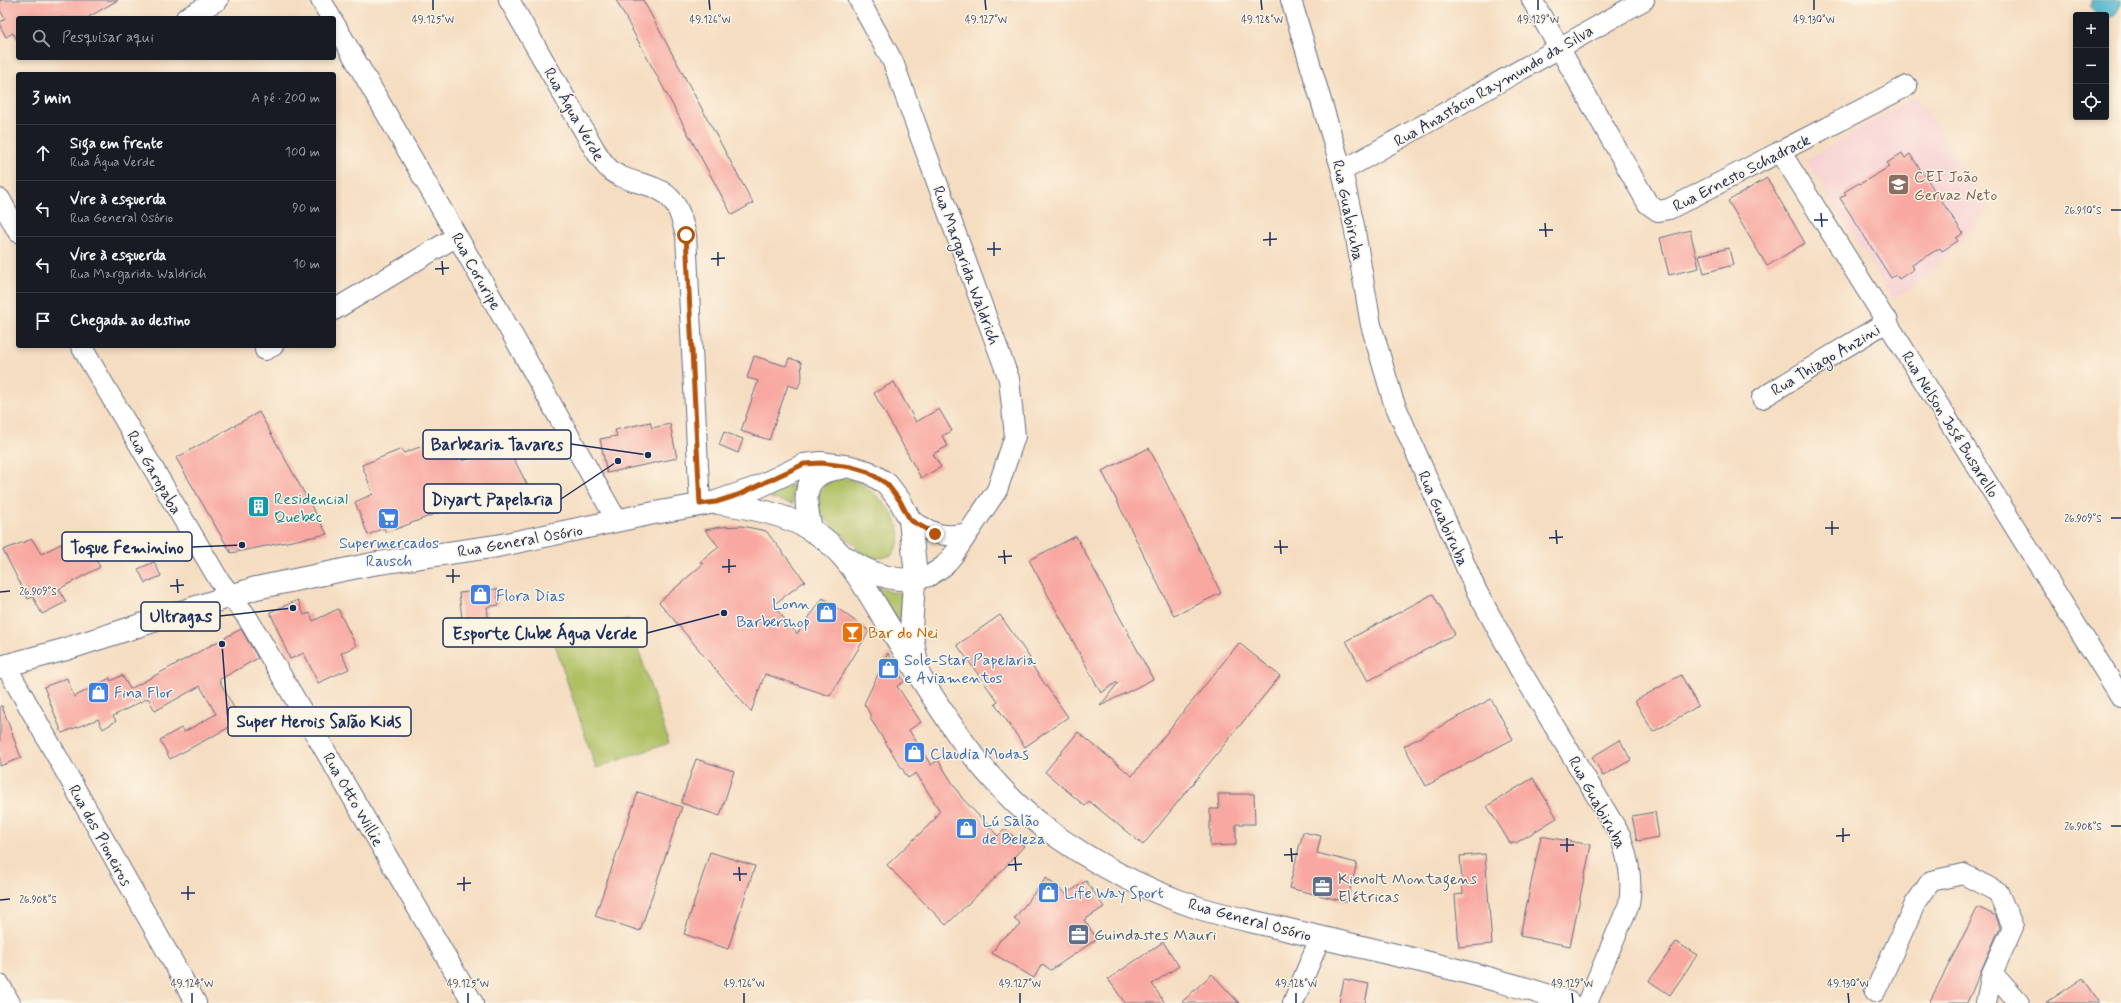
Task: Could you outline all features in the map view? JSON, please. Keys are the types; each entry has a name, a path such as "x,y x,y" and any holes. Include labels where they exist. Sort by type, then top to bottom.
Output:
{"main road":[{"name":"Rua General Osório","path":"3,667 256,588 327,572 497,546 708,503 756,488 804,464 821,463 851,467 868,472 887,484 900,501 910,520 915,550 911,630 919,675"},
{"path":"812,531 806,511 806,493 813,481 822,472 834,468 851,467"},
{"name":"Rua General Osório","path":"708,503 754,508 782,517 812,531 844,556 919,675 987,773 1012,800 1044,827 1082,854 1134,882 1198,908 1449,968 1540,993 1569,1003"},
{"path":"889,578 903,567 915,550"},
{"path":"844,556 868,571 889,578 914,580"}],"street":[{"path":"190,16 218,0"},
{"path":"321,0 330,16"},
{"name":"Rua Água Verde","path":"509,0 606,167 620,176 656,188 670,198 680,212 686,235 708,503"},
{"name":"Rua Margarida Waldrich","path":"859,0 893,62 1009,380 1015,436 997,490 968,533 944,566 930,576 914,580"},
{"name":"Rua Guabiruba","path":"1291,0 1342,171 1354,226 1371,325 1396,407 1476,590 1520,668 1620,835 1630,864 1632,887 1629,904 1587,1003"},
{"name":"Rua Ernesto Schadrack","path":"1532,0 1648,204 1658,211 1669,209 1907,86"},
{"name":"Rua Anastácio Raymundo da Silva","path":"1342,171 1644,0"},
{"name":"Rua Coruripe","path":"336,26 457,236 617,521"},
{"name":"Rua Nelson José Busarello","path":"1780,151 1888,321 2121,697"},
{"path":"0,199 16,228"},
{"path":"336,309 457,236"},
{"name":"Rua Thiago Anzini","path":"1762,398 1888,321"},
{"name":"Rua Garopaba","path":"82,348 219,580 232,596"},
{"path":"910,520 935,534 945,536 968,533"},
{"name":"Rua Otto Willie","path":"232,596 247,617 473,1003"},
{"name":"Rua dos Pioneiros","path":"3,667 196,1003"},
{"path":"1875,992 1915,904 1931,881 1963,874 1998,892 2013,928 1992,973 1986,1003"},
{"path":"1294,1003 1320,938"},
{"path":"1992,973 2019,1003"},
{"path":"0,985 10,1003"}],"shaded area":[{"name":"CEI João Gervaz Neto","path":"1916,96 1990,209 1925,279 1893,299 1806,160"}],"green space":[{"path":"840,478 856,481 873,492 893,515 897,524 899,541 892,555 873,558 866,555 832,526 823,516 818,503 820,492 828,483"},
{"path":"795,484 792,495 793,504 770,498 770,494"},
{"path":"878,586 890,592 902,593 900,628 876,587"},
{"path":"628,618 669,743 596,768 554,642"}],"water":[{"path":"2091,0 2121,0 2121,5 2114,16 2109,17 2109,12 2095,12 2091,8"}],"building":[{"path":"0,0 118,0 90,16 16,16 16,38 13,33 6,37 0,26 0,22 5,19 0,10"},
{"path":"616,0 643,0 753,203 732,215"},
{"path":"1902,153 1905,158 1910,154 1963,233 1956,238 1958,241 1942,251 1940,248 1912,265 1914,269 1899,279 1896,275 1891,278 1840,198 1846,194 1844,192 1889,167 1887,163"},
{"path":"1767,178 1805,243 1767,266 1728,201"},
{"path":"1690,230 1699,268 1669,275 1660,238"},
{"path":"1729,248 1733,265 1704,273 1699,255"},
{"path":"754,356 786,366 789,358 801,362 802,377 798,388 788,385 769,440 741,431 758,381 747,378"},
{"path":"894,382 916,422 939,409 952,431 942,436 948,446 933,454 941,467 921,478 874,393"},
{"name":"Residencial Quebec","path":"259,412 327,534 231,553 176,458"},
{"path":"650,422 652,428 670,424 677,458 607,473 600,439 617,436 615,430"},
{"path":"724,432 743,439 738,453 719,445"},
{"path":"455,440 463,461 506,444 530,490 493,505 489,496 446,512 445,510 386,533 384,528 368,535 355,502 373,494 362,465 402,449 404,453 433,442 435,448"},
{"path":"1149,448 1221,593 1174,616 1102,471"},
{"path":"742,526 766,531 805,581 773,605 797,634 823,598 869,631 830,696 765,674 751,712 659,602 703,564 700,562 719,547 705,530 720,527"},
{"path":"82,533 100,567 59,589 66,602 42,614 33,597 28,599 3,550 32,539 41,554"},
{"path":"1076,536 1153,679 1100,706 1118,683 1117,682 1101,693 1029,560"},
{"path":"154,562 161,576 145,583 138,569"},
{"path":"497,589 499,605 487,607 491,640 465,643 459,593"},
{"path":"1433,594 1455,634 1368,681 1346,641"},
{"path":"298,600 304,615 310,613 313,621 338,609 356,646 341,653 349,669 318,683 304,653 290,659 270,612"},
{"path":"1000,615 1030,658 1028,660 1068,717 1025,747 995,704 998,702 957,645"},
{"path":"241,629 258,658 219,680 241,721 170,759 160,740 181,728 184,732 216,714 200,686 155,711 148,698 113,716 116,721 103,729 98,719 62,733 44,687 67,678 74,697 110,678 111,681 122,675 130,689"},
{"path":"1239,643 1280,676 1143,845 1089,801 1085,806 1045,772 1078,732 1132,776"},
{"path":"888,653 904,682 897,686 921,722 909,730 931,765 938,760 962,798 998,836 1005,829 1024,846 997,876 946,925 887,865 936,818 935,817 940,811 916,773 908,778 870,718 872,717 864,704"},
{"path":"1681,675 1698,706 1653,732 1635,701"},
{"path":"1491,699 1513,739 1426,786 1404,746"},
{"path":"0,706 2,706 21,758 0,766"},
{"path":"1620,740 1631,760 1603,776 1592,757"},
{"path":"696,759 734,771 720,816 681,803"},
{"path":"1533,778 1557,818 1516,843 1510,843 1487,806"},
{"path":"638,792 682,807 640,931 595,916"},
{"path":"1218,794 1254,794 1255,824 1236,824 1236,845 1210,846 1210,809 1219,809"},
{"path":"1655,812 1659,837 1637,841 1632,816"},
{"path":"1303,832 1321,836 1317,853 1357,863 1347,902 1289,888"},
{"path":"1541,836 1591,845 1570,946 1520,936"},
{"path":"710,852 755,866 728,949 684,934"},
{"path":"1485,854 1492,944 1459,947 1455,895 1463,894 1460,856"},
{"path":"1046,878 1066,894 1086,881 1104,907 1084,920 1097,939 1051,970 1042,964 1034,978 992,953 1000,940 1021,925 1014,919"},
{"path":"1978,907 1996,916 2000,927 1967,1003 1929,1003"},
{"path":"1163,942 1179,966 1152,984 1165,1003 1125,1003 1108,979"},
{"path":"1676,942 1697,955 1670,995 1649,981"},
{"path":"1212,974 1239,1003 1181,1003 1202,983"},
{"path":"2083,978 2100,1003 2046,1003"},
{"path":"1344,979 1369,984 1365,1003 1339,1003"}],"place":[{"name":"CEI João Gervaz Neto","path":"1898,185"},
{"name":"Barbearia Tavares","path":"648,455"},
{"name":"Diyart Papelaria","path":"618,461"},
{"name":"Residencial Quebec","path":"258,507"},
{"name":"Supermercados Rausch","path":"389,518"},
{"name":"Toque Feminino","path":"242,545"},
{"name":"Flora Dias","path":"480,595"},
{"name":"Ultragas","path":"293,608"},
{"name":"Lonn Barbershop","path":"826,612"},
{"name":"Esporte Clube Água Verde","path":"724,613"},
{"name":"Bar do Nei","path":"852,632"},
{"name":"Super Herois Salão Kids","path":"222,644"},
{"name":"Sole-Star Papelaria e Aviamentos","path":"889,668"},
{"name":"Fina Flor","path":"99,692"},
{"name":"Claudia Modas","path":"915,753"},
{"name":"Lú Salão de Beleza","path":"966,829"},
{"name":"Kienolt Montagens Elétricas","path":"1323,887"},
{"name":"Life Way Sport","path":"1049,892"},
{"name":"Guindastes Mauri","path":"1078,934"}],"route":[{"path":"686,235 700,504 716,502 738,495 756,488 773,478 804,464 821,463 851,467 868,472 887,484 900,501 910,520 935,534"}]}
